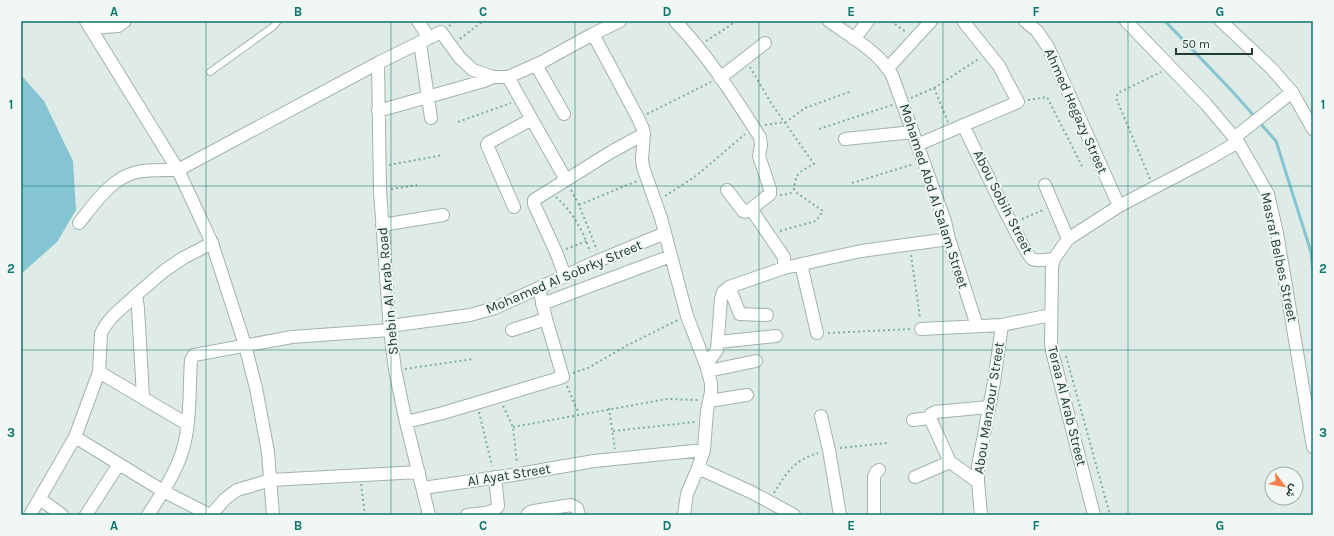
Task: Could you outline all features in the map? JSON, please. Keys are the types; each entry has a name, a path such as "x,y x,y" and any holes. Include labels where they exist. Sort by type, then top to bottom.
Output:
{"street":[{"path":"88,24 118,26 125,21"},
{"path":"418,21 425,41 428,98 431,118"},
{"path":"79,223 105,191 115,182 136,172 178,170 378,63 442,32 450,46 466,65 473,70 493,77 508,77 536,65 592,34 620,21"},
{"path":"675,21 697,46 720,78 761,141 759,156 771,191 767,197 748,210"},
{"path":"854,39 868,21"},
{"path":"888,68 931,21"},
{"path":"917,145 1018,102 999,66 963,21"},
{"name":"Ahmed Hegazy Street","path":"1025,21 1037,31 1048,47 1119,206"},
{"name":"Masraf Belbes Street","path":"1126,21 1172,67 1236,140 1268,194 1278,241 1313,447"},
{"path":"1221,21 1272,69 1288,95 1313,129"},
{"name":"Mohamed Abd Al Salam Street","path":"834,22 874,53 888,68 892,75 945,221 949,239 977,326"},
{"path":"88,24 178,170 212,243 253,373 268,452 273,515"},
{"path":"592,34 643,129 642,159 646,177 656,202 687,316 707,368 711,383 704,450 686,501 684,515"},
{"path":"720,78 765,42"},
{"name":"Shebin Al Arab Road","path":"378,63 380,191 390,328 406,422 429,515"},
{"path":"536,65 564,114"},
{"path":"378,111 428,98 493,77"},
{"path":"508,77 566,180"},
{"path":"1054,259 1068,239 1119,206 1205,161 1236,140 1245,129 1288,95"},
{"path":"514,207 487,146 488,143 532,119"},
{"name":"Abou Sobih Street","path":"964,125 1012,224 1031,258 1035,260 1054,259"},
{"path":"845,139 913,132"},
{"path":"565,276 533,201 548,190 644,134"},
{"path":"1045,185 1068,239"},
{"path":"727,190 748,210 769,234 784,257 784,268"},
{"path":"382,225 443,215"},
{"name":"Mohamed Al Sobrky Street","path":"187,424 191,360 194,355 292,337 390,328 483,312 507,304 565,276 665,233"},
{"path":"707,368 717,350 720,299 723,292 729,287 784,268 801,264 861,251 949,239"},
{"path":"30,515 75,437 99,372 101,334 103,328 109,320 164,271 183,258 212,243"},
{"path":"542,304 671,256"},
{"name":"Teraa Al Arab Street","path":"1054,259 1051,281 1052,351 1094,515"},
{"path":"801,264 817,333"},
{"path":"729,287 740,314 767,315"},
{"path":"406,422 444,413 563,377 546,320 539,288"},
{"path":"136,295 143,397"},
{"path":"512,330 546,320"},
{"path":"921,328 1002,325 1051,321"},
{"name":"Abou Manzour Street","path":"978,514 979,460 1002,325"},
{"path":"718,342 776,336"},
{"path":"707,368 756,361"},
{"path":"99,372 187,424 182,450 163,491 148,515"},
{"path":"709,401 747,395"},
{"path":"930,418 931,414 935,412 989,407"},
{"path":"820,416 829,450 840,515"},
{"path":"913,420 930,418"},
{"path":"930,418 950,462 978,482"},
{"path":"75,437 163,491 210,515 224,499 237,490 271,480 419,472"},
{"name":"Al Ayat Street","path":"423,488 594,461 704,450"},
{"path":"915,477 950,462"},
{"path":"86,515 119,464"},
{"path":"698,468 769,501 794,515"},
{"path":"874,515 874,477 876,472 879,470"},
{"path":"467,515 493,511 497,508 495,477"},
{"path":"40,499 62,515"},
{"path":"527,515 534,511 571,505 577,511"}],"lane":[{"path":"210,72 274,26 278,21"}],"path":[{"path":"450,46 482,21"},
{"path":"697,46 731,25 734,21"},
{"path":"891,21 915,39"},
{"path":"819,129 903,102 934,88 989,52"},
{"path":"745,59 771,103 786,122 814,164 799,172 795,180 794,191 822,211 816,221 769,234"},
{"path":"1153,188 1116,98 1118,92 1172,67"},
{"path":"638,118 720,78"},
{"path":"934,88 951,130"},
{"path":"656,202 696,176 723,151 753,127 786,122 805,108 852,91"},
{"path":"1018,102 1047,97 1082,166"},
{"path":"458,122 521,100"},
{"path":"403,163 443,155"},
{"path":"852,183 922,161"},
{"path":"579,205 646,177"},
{"path":"566,180 579,205 601,260"},
{"path":"380,191 417,185"},
{"path":"548,190 565,206 587,241 556,252"},
{"path":"1012,224 1053,205"},
{"path":"817,333 921,328 914,266 909,244"},
{"path":"579,414 563,377 588,368 628,345 687,316"},
{"name":"Teraa Al Arab Street","path":"1065,353 1110,515"},
{"path":"396,370 473,358"},
{"path":"498,396 513,427 519,474"},
{"path":"513,427 609,408 667,399 709,401"},
{"path":"477,403 495,477"},
{"path":"609,408 617,458"},
{"path":"613,431 706,421"},
{"path":"769,501 788,470 806,456 829,450 886,443"},
{"path":"360,476 365,515"}],"water":[{"path":"21,75 44,101 73,161 76,210 57,242 21,274"}],"waterway":[{"path":"1165,21 1256,118"},
{"path":"1259,122 1276,141 1311,252 1313,270"}]}
